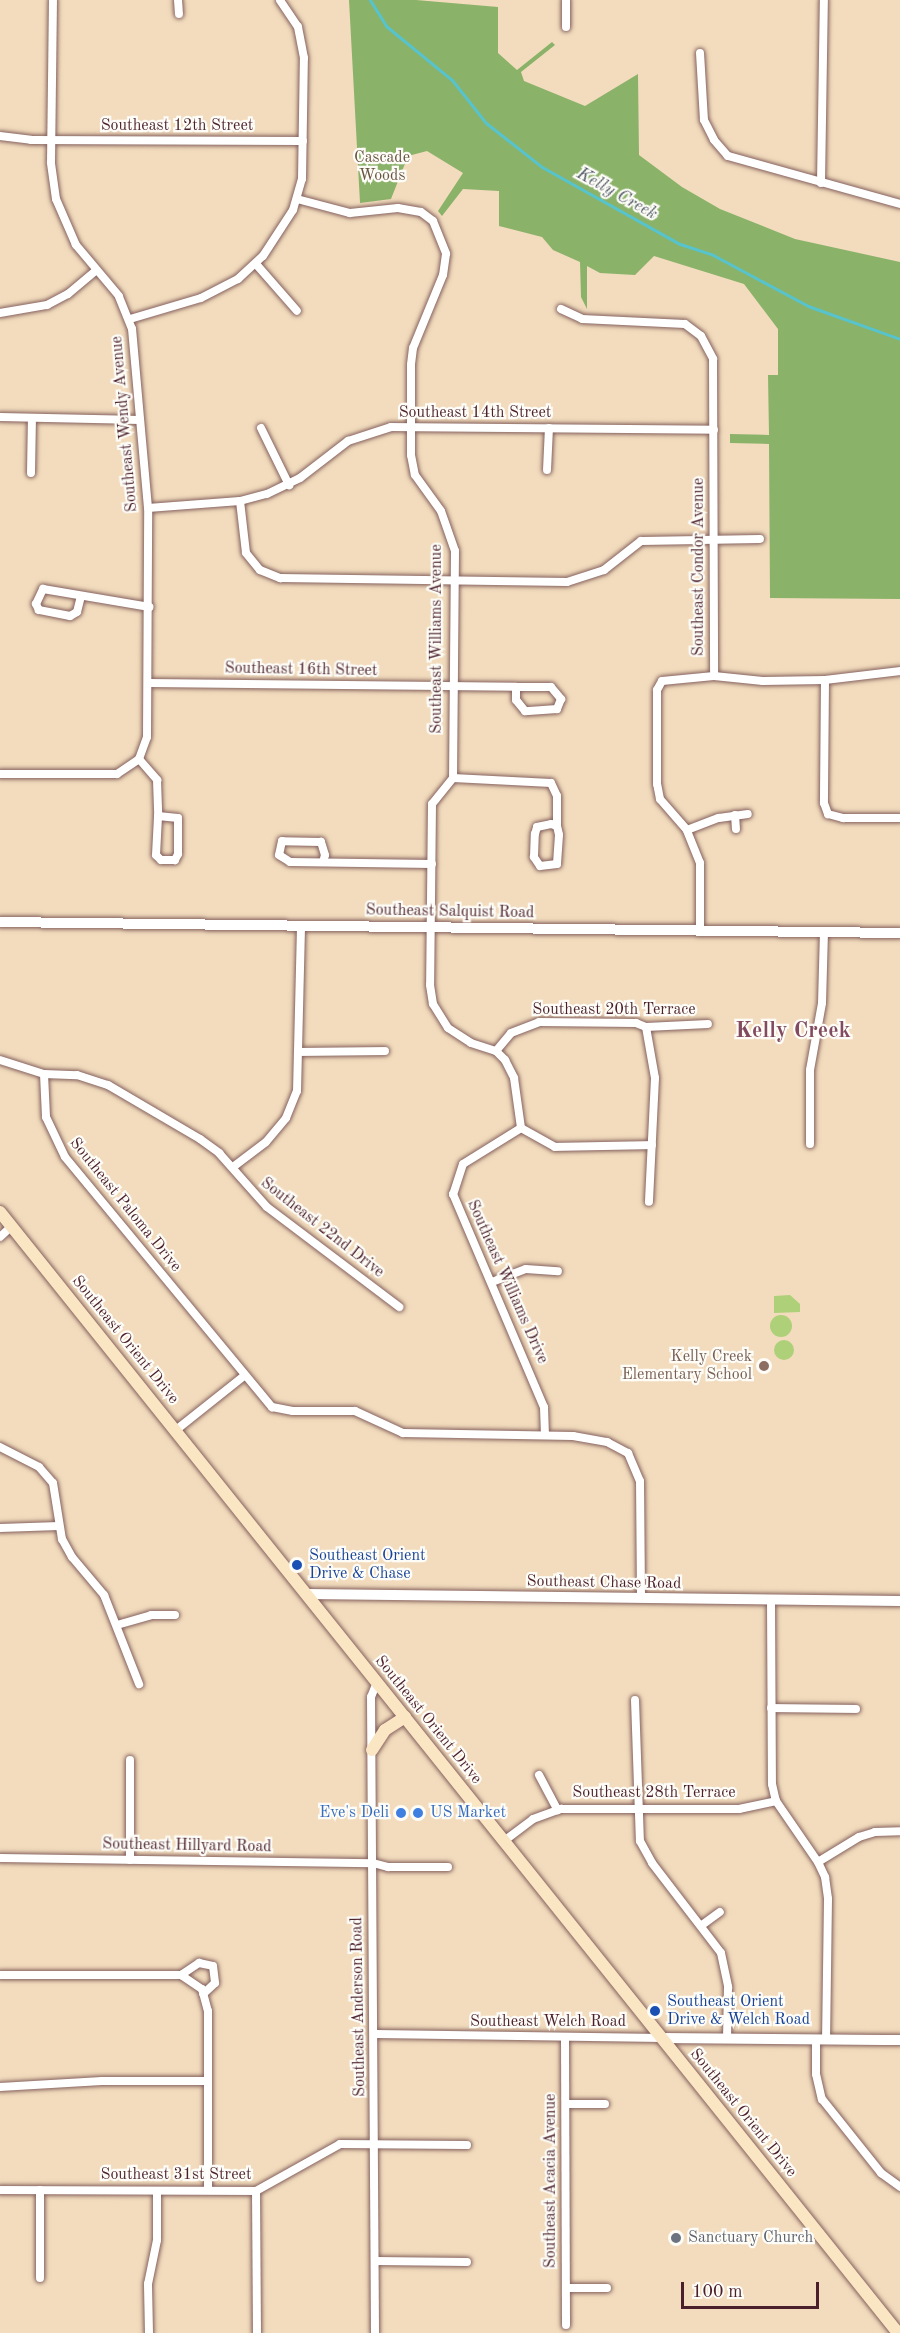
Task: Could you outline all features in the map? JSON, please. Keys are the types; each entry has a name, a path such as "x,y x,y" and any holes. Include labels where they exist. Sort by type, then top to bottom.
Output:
{"main road":[{"name":"Southeast Orient Drive","path":"0,1212 898,2333"},
{"path":"372,1750 386,1730 405,1717"}],"street":[{"name":"Southeast Wendy Avenue","path":"52,0 51,140 54,187 62,215 76,245 95,271 119,296 130,319 148,508 147,737 139,759"},
{"path":"178,0 179,14"},
{"path":"130,319 220,290 256,264 287,221 297,199 303,141 303,47 294,18 280,0"},
{"path":"566,0 566,27"},
{"path":"821,183 824,0"},
{"path":"700,52 704,120 720,149 738,161 900,204"},
{"name":"Southeast 12th Street","path":"0,136 51,140 303,141"},
{"name":"Southeast Williams Avenue","path":"297,199 351,213 409,209 433,221 442,237 447,264 413,348 410,426 415,475 450,530 455,581 453,778"},
{"path":"256,264 297,311"},
{"path":"0,313 47,305 68,294 95,271"},
{"name":"Southeast Condor Avenue","path":"561,309 582,319 685,324 701,336 715,373 714,676 672,677 662,681 657,690 660,799 687,830 700,863 700,930"},
{"path":"0,417 140,420"},
{"path":"32,418 32,472"},
{"name":"Southeast 14th Street","path":"148,508 240,501 289,485 348,441 368,433 410,426 714,430"},
{"path":"261,428 289,485"},
{"path":"547,470 549,428"},
{"path":"240,501 246,553 270,575 567,582 604,570 641,541 760,539"},
{"path":"81,596 77,612 70,616 39,610 36,604 43,589 149,607"},
{"path":"714,676 763,681 825,680 900,671"},
{"path":"825,680 824,803 828,814 843,818 900,818"},
{"name":"Southeast 16th Street","path":"148,683 550,687 561,699 557,709 525,711 516,700 516,687"},
{"path":"0,774 117,774 139,759 157,780 156,855 161,860 175,860 178,854 178,818 158,816"},
{"path":"557,826 537,827 534,857 540,866 556,864 557,826 557,796 551,783 453,778 432,804 430,985 440,1018 459,1037 496,1051 512,1071 520,1128 555,1147 652,1145"},
{"path":"687,830 735,815 748,814"},
{"path":"735,815 736,829"},
{"path":"322,862 325,855 321,842 282,841 279,855 283,861 322,862 432,864"},
{"name":"Southeast Salquist Road","path":"0,922 900,933"},
{"path":"233,1167 266,1142 286,1118 297,1091 300,1052 300,925"},
{"path":"810,1144 810,1070 821,1021 824,932"},
{"name":"Southeast 20th Terrace","path":"496,1051 511,1033 539,1022 636,1023 646,1027 708,1024"},
{"path":"646,1027 655,1078 649,1202"},
{"path":"300,1052 385,1051"},
{"path":"0,1060 44,1074"},
{"name":"Southeast 22nd Drive","path":"44,1074 76,1075 108,1085 200,1138 233,1167 245,1186 267,1207 399,1307"},
{"name":"Southeast Paloma Drive","path":"44,1074 46,1117 65,1157 264,1401 282,1410 365,1414 402,1433 545,1435"},
{"name":"Southeast Williams Drive","path":"520,1128 463,1164 455,1184 455,1204 492,1282 544,1407 545,1435"},
{"path":"0,1237 12,1226"},
{"path":"492,1282 526,1269 558,1271"},
{"path":"176,1430 244,1376"},
{"path":"545,1435 607,1442 619,1446 634,1460 640,1481 641,1598"},
{"path":"0,1448 47,1474 56,1493 59,1526 72,1557 100,1586 139,1684"},
{"path":"0,1528 59,1526"},
{"name":"Southeast Chase Road","path":"307,1594 900,1602"},
{"path":"771,1600 772,1784 776,1801 818,1862 828,1899 821,2039 816,2074 822,2099 881,2173 900,2187"},
{"path":"117,1626 140,1617 175,1615"},
{"name":"Southeast Anderson Road","path":"375,2333 376,2034 371,1697 377,1682"},
{"path":"635,1700 639,1835 645,1853 702,1926 724,1964 727,2039"},
{"path":"771,1708 856,1708"},
{"path":"130,1760 130,1860"},
{"path":"539,1775 558,1810"},
{"name":"Southeast 28th Terrace","path":"504,1841 533,1819 558,1810 739,1809 776,1801"},
{"path":"818,1862 860,1837 875,1832 900,1831"},
{"name":"Southeast Hillyard Road","path":"0,1858 374,1863 387,1867 448,1867"},
{"path":"702,1926 720,1912"},
{"path":"181,1975 199,1963 213,1966 215,1983 203,1994"},
{"path":"0,1975 181,1975 196,1984 203,1994 208,2012 208,2190"},
{"name":"Southeast Welch Road","path":"376,2034 900,2040"},
{"name":"Southeast Acacia Avenue","path":"565,2037 566,2325"},
{"path":"0,2087 102,2081 208,2081"},
{"path":"566,2104 605,2104"},
{"name":"Southeast 31st Street","path":"0,2190 256,2191 332,2146 376,2143 467,2145"},
{"path":"40,2190 40,2277"},
{"path":"148,2333 148,2284 157,2240 157,2191"},
{"path":"256,2191 257,2333"},
{"path":"376,2261 467,2262"},
{"path":"566,2288 607,2288"}],"green space":[{"name":"Cascade Woods","path":"349,0 416,0 498,7 498,53 517,70 552,42 555,45 521,72 524,81 585,106 638,74 639,155 682,187 720,209 795,239 900,262 900,599 770,598 769,444 730,443 730,434 769,435 768,375 778,375 778,329 744,284 654,256 635,275 600,273 587,266 587,309 581,297 580,262 553,250 542,237 499,226 499,191 463,189 442,216 438,211 463,173 427,151 408,156 391,199 360,203"},
{"path":"790,1295 800,1304 800,1312 774,1313 774,1296"},
{"path":"781,1315 789,1318 792,1326 789,1334 781,1337 773,1334 770,1326 773,1318"},
{"path":"784,1340 791,1343 794,1350 791,1357 784,1360 777,1357 774,1350 777,1343"}],"waterway":[{"name":"Kelly Creek","path":"370,0 386,26 452,80 486,123 542,167 680,244 713,255 808,306 900,339"}],"place":[{"name":"Kelly Creek Elementary School","path":"764,1366"},
{"name":"Southeast Orient Drive & Chase","path":"297,1565"},
{"name":"Eve's Deli","path":"401,1813"},
{"name":"US Market","path":"418,1813"},
{"name":"Southeast Orient Drive & Welch Road","path":"655,2011"},
{"name":"Sanctuary Church","path":"676,2238"}],"district":[{"name":"Kelly Creek","path":"793,1032"}]}
